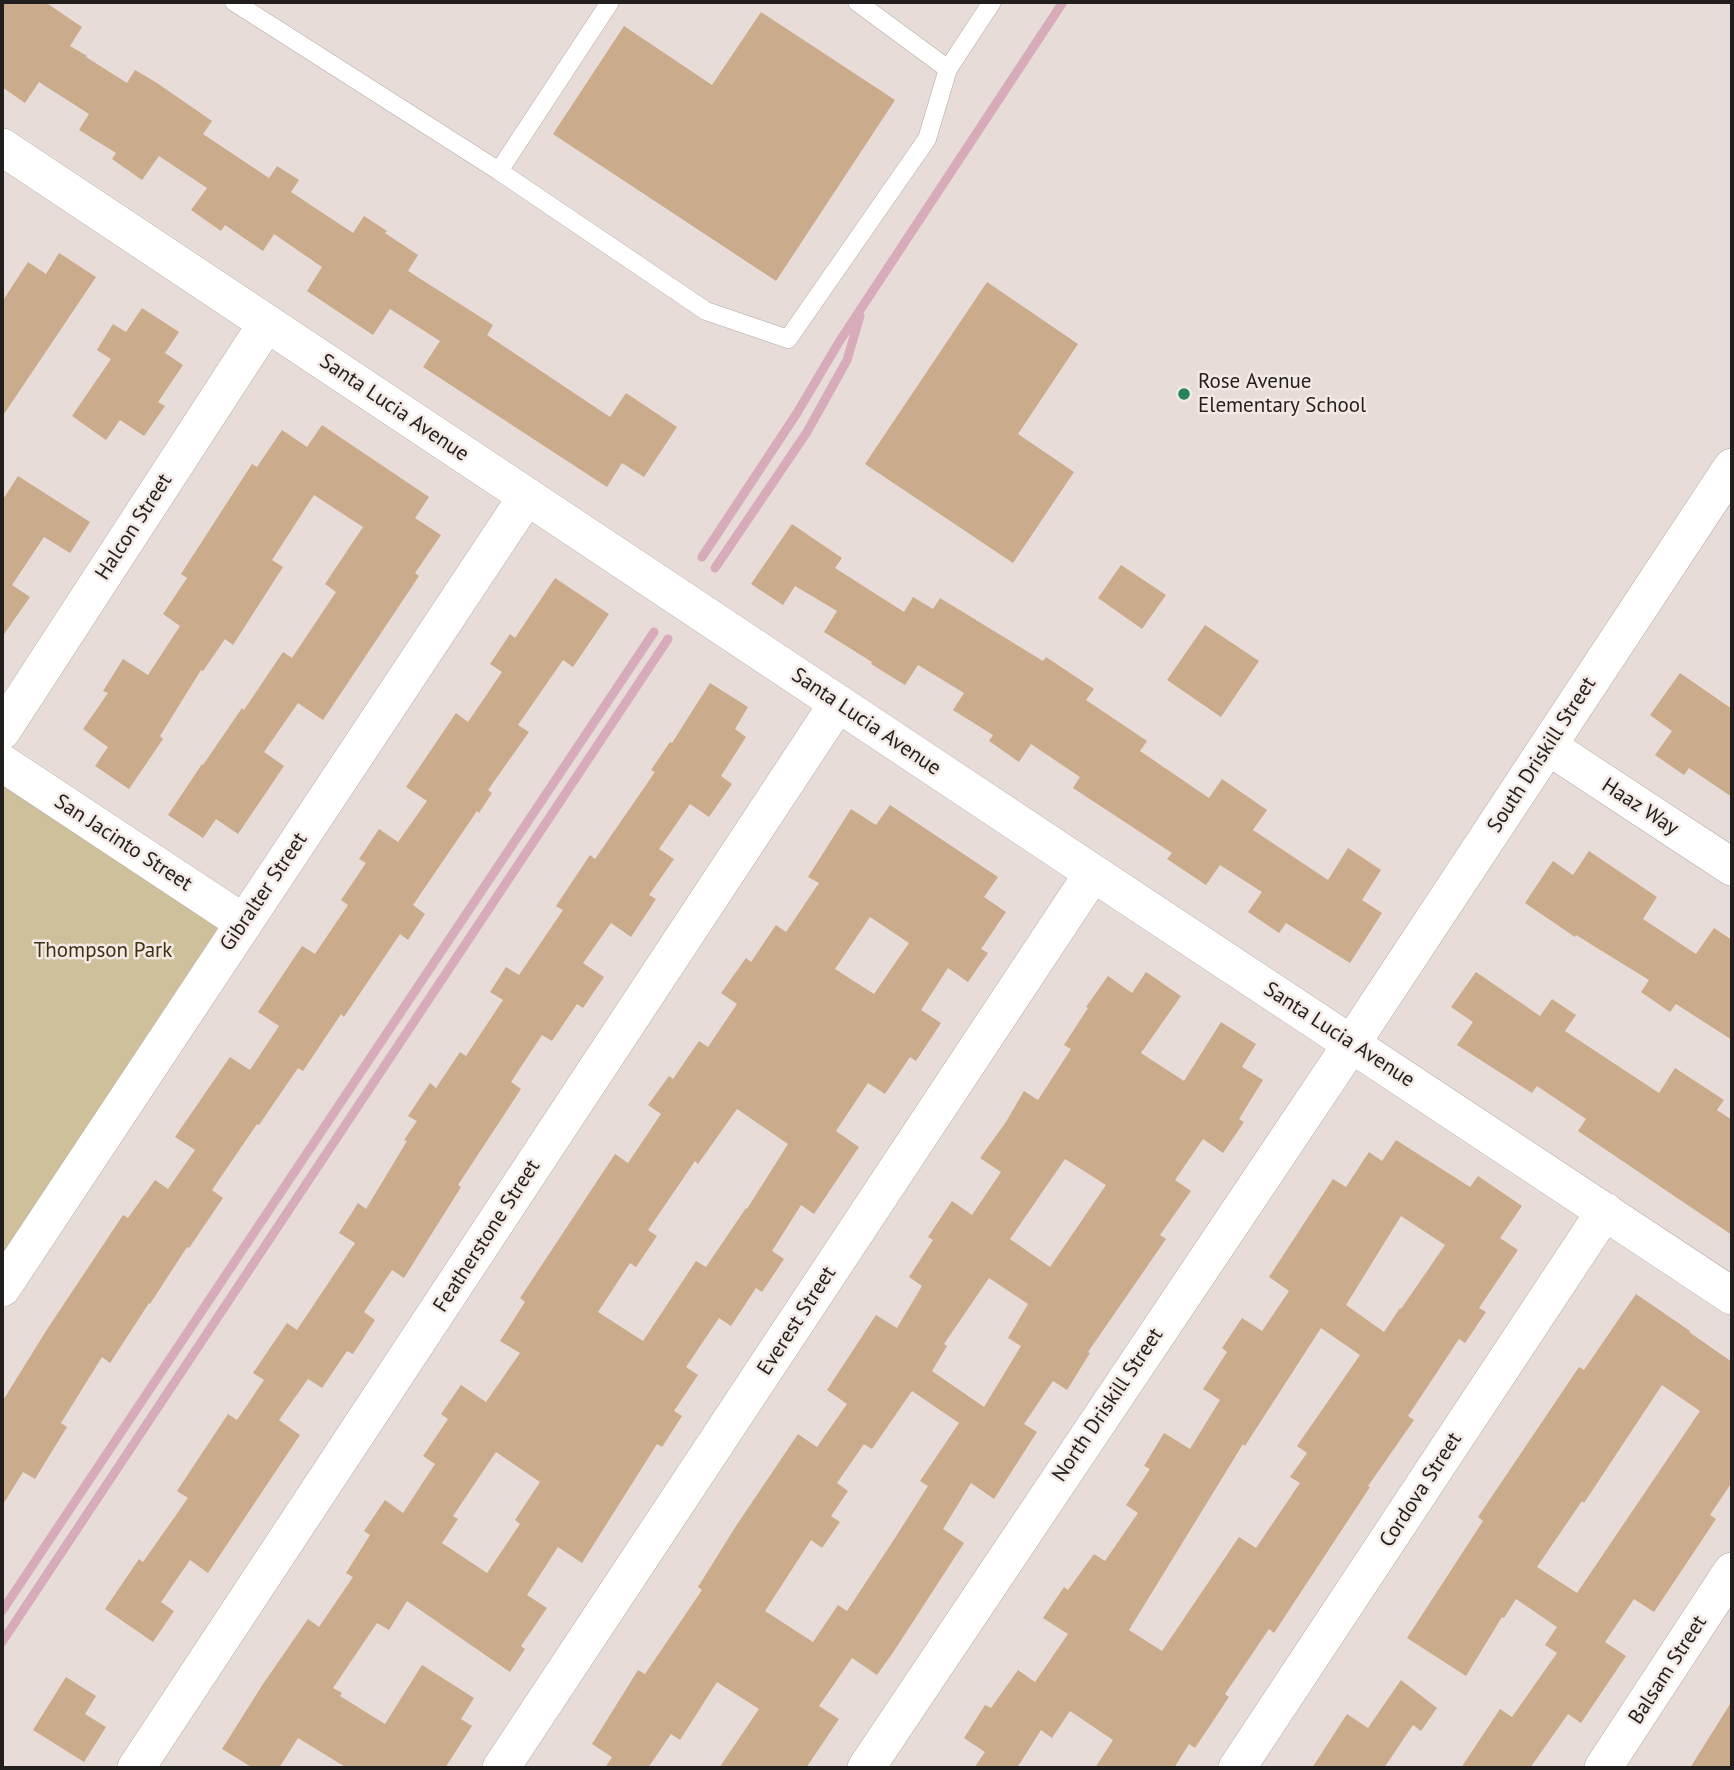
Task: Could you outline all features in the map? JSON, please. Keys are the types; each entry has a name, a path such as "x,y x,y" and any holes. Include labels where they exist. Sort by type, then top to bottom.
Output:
{"street":[{"name":"Santa Lucia Avenue","path":"6,159 267,323 1732,1296"},
{"name":"Halcon Street","path":"2,731 267,323"},
{"name":"South Driskill Street","path":"1352,1043 1730,475"},
{"name":"Gibralter Street","path":"2,1288 527,496"},
{"name":"Featherstone Street","path":"136,1768 838,703"},
{"name":"Haaz Way","path":"1548,746 1732,867"},
{"name":"San Jacinto Street","path":"2,763 244,923"},
{"name":"Everest Street","path":"501,1768 1093,873"},
{"name":"North Driskill Street","path":"866,1768 1352,1043"},
{"name":"Cordova Street","path":"1237,1768 1605,1211"},
{"name":"Balsam Street","path":"1603,1768 1732,1571"}],"lane":[{"path":"234,2 499,171 706,311 788,339 927,139 948,69 992,2"},
{"path":"499,171 610,2"},
{"path":"857,2 948,69"}],"green space":[{"name":"Thompson Park","path":"2,763 244,923 2,1288"}],"building":[{"path":"2,2 45,2 82,27 70,46 86,57 127,83 135,70 157,83 212,121 203,134 269,178 277,166 299,180 291,192 353,233 364,216 387,231 385,233 418,255 408,271 493,325 487,335 610,417 626,393 677,427 644,477 622,463 607,487 423,367 440,341 390,309 373,335 307,291 322,267 274,234 263,251 225,225 221,231 191,210 207,188 159,156 142,180 112,159 116,153 79,130 89,114 39,82 25,103 2,87"},
{"path":"761,12 895,100 776,281 553,134 624,26 712,85"},
{"path":"59,253 96,277 2,417 2,302 28,262 46,274"},
{"path":"987,282 1078,344 1018,434 1074,472 1013,563 865,464"},
{"path":"142,308 179,332 165,353 183,365 158,402 165,406 144,436 120,420 106,440 72,416 111,359 97,350 113,324 126,332"},
{"path":"322,425 429,497 415,518 441,535 415,573 419,576 323,720 298,703 264,752 284,766 238,834 216,819 203,838 168,815 283,652 292,658 336,592 325,584 363,527 314,495 272,560 283,567 233,645 225,639 203,671 201,670 160,736 163,739 129,789 95,766 108,747 83,729 108,693 103,691 123,659 148,675 180,626 163,614 187,578 181,574 252,464 257,467 282,430 307,447"},
{"path":"18,476 90,522 70,553 44,537 12,585 30,597 2,637 2,501"},
{"path":"792,524 842,558 835,568 904,612 913,597 933,609 940,598 1043,661 1046,657 1094,689 1086,700 1147,741 1140,751 1209,798 1222,779 1267,810 1253,830 1328,880 1348,848 1381,870 1362,900 1382,913 1350,963 1286,923 1279,933 1248,912 1262,892 1220,865 1206,885 1167,859 1172,853 1073,788 1080,777 1031,744 1019,762 989,741 993,735 953,710 964,693 918,665 905,685 824,632 837,611 795,586 783,605 751,584"},
{"path":"1121,565 1166,595 1142,629 1098,598"},
{"path":"555,578 609,614 573,667 563,660 518,725 529,732 488,790 492,793 479,813 477,811 413,905 425,914 408,940 400,934 344,1017 341,1014 303,1071 298,1068 259,1125 257,1124 212,1190 223,1198 110,1363 102,1357 61,1423 67,1427 35,1479 23,1472 2,1506 2,1402 123,1215 128,1218 155,1180 168,1189 195,1150 175,1137 230,1057 250,1070 279,1026 258,1012 302,946 315,954 348,905 341,900 366,863 359,859 379,829 398,842 427,801 406,787 456,713 468,722 502,672 490,664 510,634 515,638"},
{"path":"1205,625 1259,661 1221,717 1167,680"},
{"path":"1680,673 1732,709 1732,797 1689,768 1684,775 1655,755 1672,731 1650,715"},
{"path":"710,683 748,707 735,729 746,737 721,776 732,784 709,817 690,804 659,849 674,859 649,895 656,899 631,937 611,923 583,963 604,977 583,1008 577,1004 552,1041 542,1035 511,1082 521,1089 458,1185 461,1187 404,1278 392,1270 364,1312 375,1320 353,1354 347,1351 322,1388 308,1379 279,1420 300,1435 208,1573 190,1560 161,1602 174,1611 153,1642 105,1609 139,1559 143,1562 188,1498 177,1491 228,1414 237,1420 264,1380 253,1373 287,1323 297,1330 355,1243 339,1233 358,1203 366,1209 407,1141 404,1140 417,1121 408,1116 430,1083 436,1088 460,1052 466,1056 503,1000 490,992 506,967 519,975 563,910 556,906 590,855 595,859 655,772 651,770 670,742 672,743"},
{"path":"890,805 998,877 984,897 1006,912 981,949 988,953 968,982 948,968 921,1010 941,1023 916,1061 910,1057 885,1094 868,1083 836,1131 859,1147 814,1214 801,1205 772,1251 784,1259 762,1292 756,1288 731,1326 719,1318 686,1367 698,1375 674,1411 682,1416 662,1447 657,1444 582,1563 558,1547 527,1595 547,1608 521,1646 525,1649 510,1672 407,1601 389,1630 377,1623 333,1688 342,1693 340,1696 385,1724 422,1665 474,1698 461,1719 472,1726 445,1768 347,1768 298,1738 279,1768 253,1768 222,1749 308,1619 319,1627 353,1577 346,1573 370,1535 364,1531 385,1500 403,1513 435,1464 423,1456 448,1419 441,1414 461,1385 486,1402 520,1353 500,1341 525,1302 520,1298 615,1154 628,1163 661,1114 648,1105 669,1076 673,1079 699,1041 708,1047 737,1004 721,993 746,958 751,962 776,925 786,932 819,883 808,877 851,809 876,825","holes":["870,917 909,943 874,994 835,969","737,1109 788,1144 706,1267 696,1261 643,1341 598,1312 630,1263 636,1267 657,1236 648,1230 695,1161 698,1164","496,1452 540,1482 515,1520 520,1524 487,1573 442,1543 458,1519 453,1516"]},
{"path":"1589,851 1657,897 1643,919 1696,954 1714,928 1732,940 1732,1040 1676,1004 1670,1012 1641,992 1649,980 1576,935 1575,937 1525,903 1553,861 1573,875"},
{"path":"1146,972 1181,996 1141,1053 1184,1081 1221,1022 1256,1044 1242,1067 1263,1080 1239,1119 1244,1122 1223,1153 1203,1139 1175,1180 1191,1191 1160,1235 1166,1239 1088,1352 1090,1353 1067,1390 1053,1381 1024,1424 1037,1432 994,1499 971,1483 943,1529 964,1543 894,1651 877,1675 852,1658 819,1706 839,1719 806,1768 719,1768 759,1709 717,1682 680,1740 671,1734 648,1768 605,1768 612,1757 592,1744 638,1670 645,1674 702,1590 698,1587 798,1434 817,1447 847,1404 827,1390 876,1315 897,1328 922,1286 909,1277 933,1240 928,1237 952,1201 972,1215 1001,1172 980,1158 1024,1091 1038,1100 1071,1049 1064,1045 1108,976 1132,993","holes":["1065,1159 1106,1185 1050,1267 1010,1239","989,1278 1028,1304 1008,1338 1021,1346 984,1407 932,1371 947,1346 944,1344","912,1391 959,1423 920,1481 928,1486 847,1611 838,1605 813,1642 765,1611 811,1540 822,1548 840,1522 831,1516 848,1491 837,1483 864,1444 872,1449"]},
{"path":"1476,972 1540,1016 1552,999 1576,1015 1565,1031 1659,1093 1675,1068 1724,1100 1717,1110 1732,1120 1732,1235 1578,1131 1586,1119 1537,1086 1532,1093 1457,1045 1473,1022 1451,1007"},
{"path":"1396,1140 1470,1187 1478,1176 1522,1206 1500,1238 1518,1250 1479,1308 1486,1312 1465,1343 1459,1339 1408,1416 1414,1420 1368,1486 1370,1487 1274,1633 1269,1629 1225,1694 1229,1697 1195,1748 1189,1744 1174,1768 1095,1768 1113,1740 1070,1711 1052,1738 1041,1730 1017,1768 974,1768 985,1752 964,1738 985,1705 991,1708 1018,1670 1035,1682 1068,1634 1043,1618 1064,1587 1068,1590 1094,1554 1105,1561 1138,1513 1126,1505 1150,1469 1144,1466 1164,1433 1190,1449 1220,1400 1203,1389 1227,1352 1222,1348 1242,1318 1262,1331 1289,1291 1269,1277 1333,1179 1346,1187 1369,1152 1382,1161","holes":["1401,1216 1445,1245 1384,1332 1346,1305","1321,1328 1360,1355 1297,1446 1307,1453 1290,1477 1300,1483 1256,1548 1239,1537 1162,1651 1129,1630 1243,1444 1245,1446"]},
{"path":"1636,1294 1732,1362 1732,1482 1710,1515 1716,1519 1654,1612 1634,1599 1605,1642 1626,1656 1581,1723 1568,1714 1530,1768 1461,1768 1500,1709 1512,1717 1557,1653 1545,1645 1557,1627 1516,1599 1466,1676 1407,1638 1483,1521 1478,1517 1579,1367 1584,1370","holes":["1662,1385 1700,1411 1577,1593 1537,1567 1582,1501 1584,1503"]},
{"path":"66,1677 96,1696 85,1714 106,1727 84,1762 33,1730"},
{"path":"1401,1680 1437,1708 1421,1731 1413,1725 1384,1768 1312,1768 1347,1714 1368,1728"},
{"path":"1732,1701 1732,1768 1690,1768"}],"waterway":[{"path":"702,557 797,413 839,342 1063,2"},
{"path":"715,568 807,432 847,360 860,316"},
{"path":"2,1611 654,632"},
{"path":"2,1642 668,639"}],"place":[{"name":"Rose Avenue Elementary School","path":"1184,394"}]}
